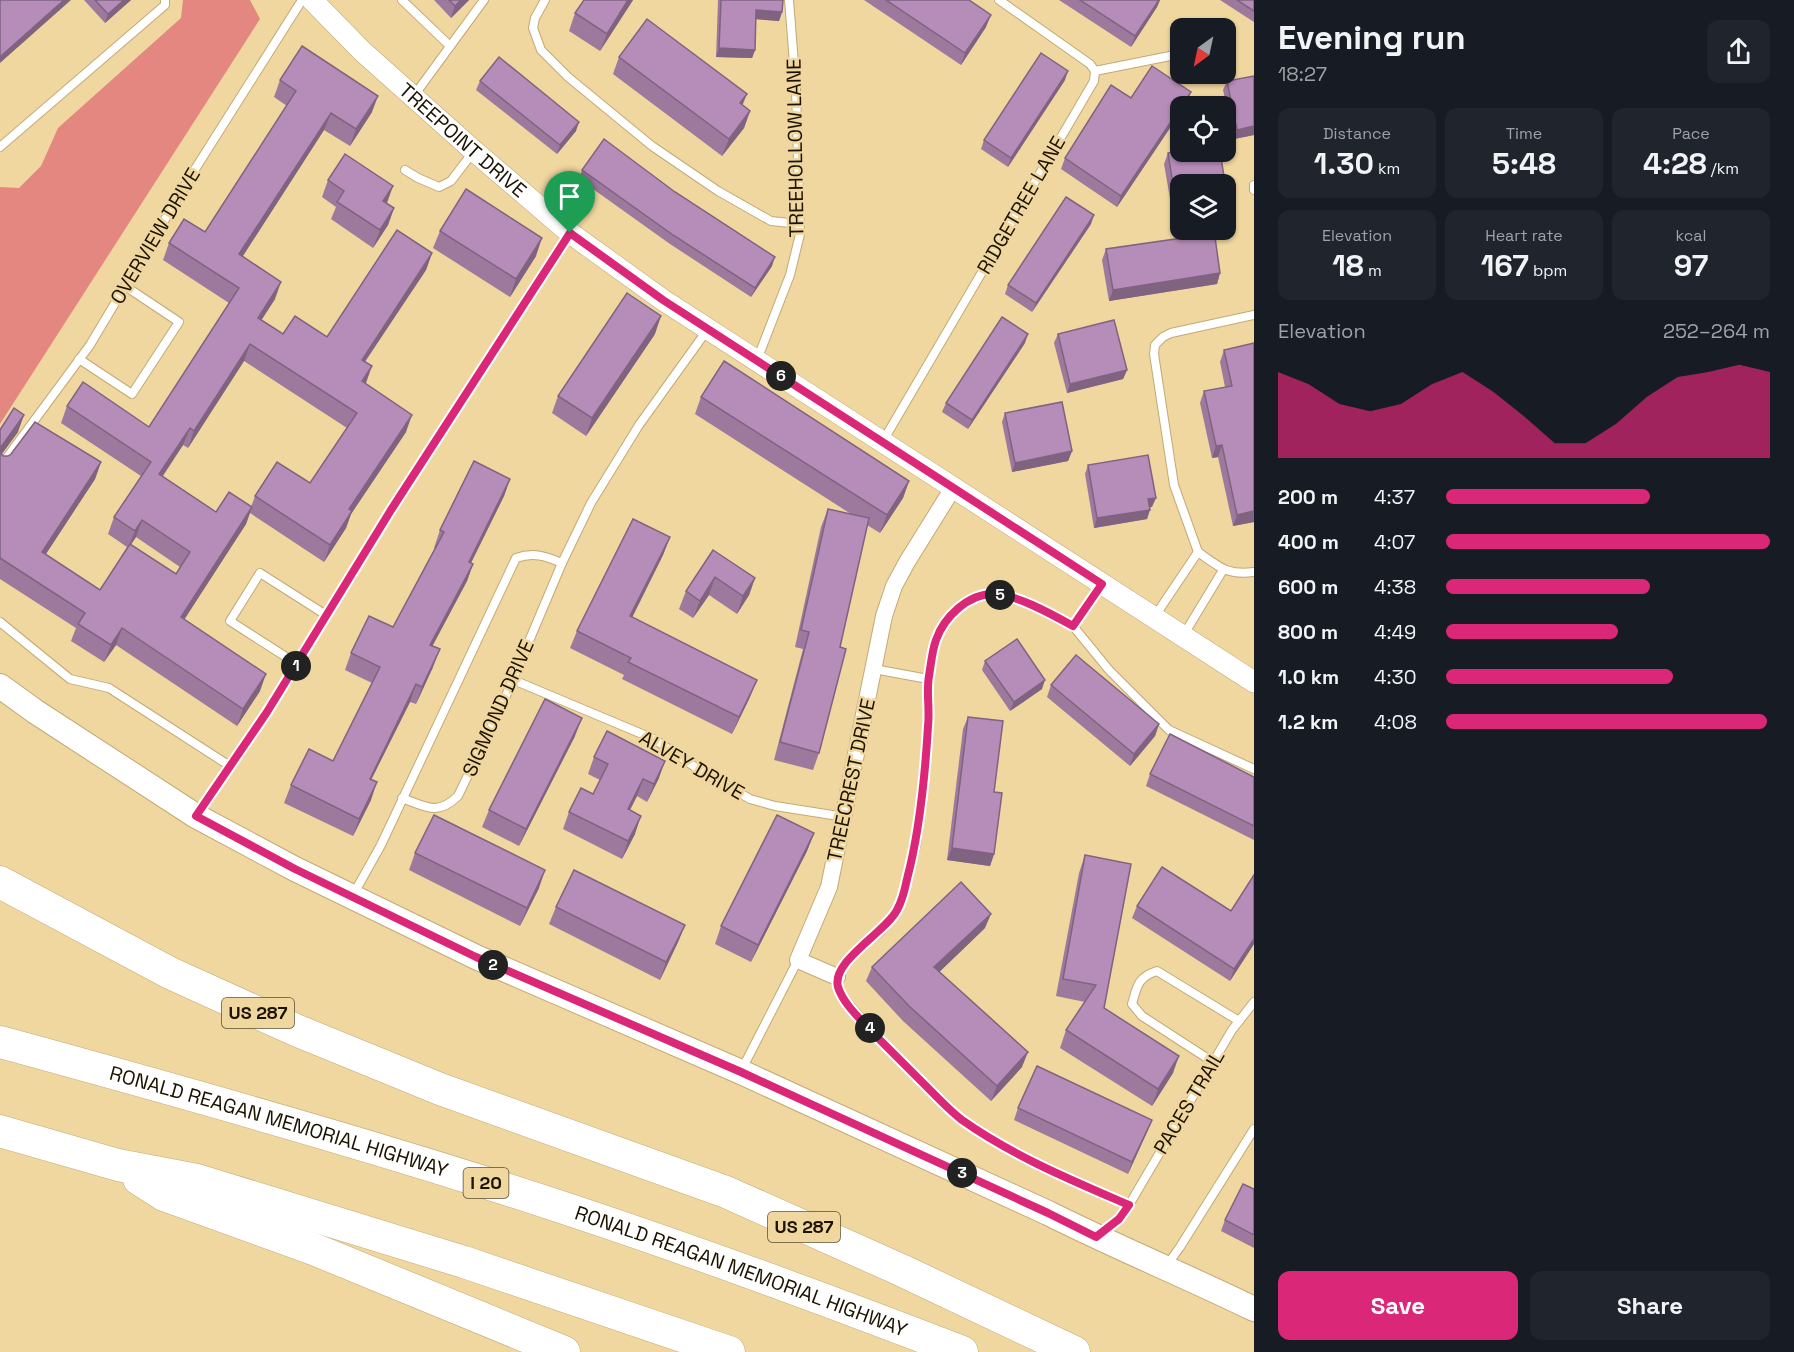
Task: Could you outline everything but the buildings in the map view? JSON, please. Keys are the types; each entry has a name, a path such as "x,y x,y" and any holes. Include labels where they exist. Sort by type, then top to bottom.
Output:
{"highway":[{"name":"US 287","path":"0,882 170,973 298,1031 440,1089 726,1192 901,1270 1074,1352"},
{"name":"RONALD REAGAN MEMORIAL HIGHWAY","path":"0,1042 313,1129 494,1185 744,1270 962,1352"},
{"path":"0,1131 118,1166 197,1180 464,1262 729,1352"},
{"path":"118,1166 164,1195 316,1250 564,1352"}],"main road":[{"path":"0,686 196,816 295,869 476,957 741,1072 1254,1309"}],"street":[{"name":"TREEPOINT DRIVE","path":"312,0 362,51 570,233 663,300 1254,682"},
{"name":"TREECREST DRIVE","path":"798,960 829,887 884,616 894,586 953,488"},
{"path":"798,960 837,977"}],"lane":[{"path":"0,147 165,5 165,0"},
{"name":"OVERVIEW DRIVE","path":"0,467 79,359 302,0"},
{"path":"402,0 450,46"},
{"path":"413,97 484,0"},
{"path":"545,0 532,28 541,50 568,77 652,146 718,191 771,221 800,224"},
{"name":"TREEHOLLOW LANE","path":"757,361 790,275 800,234 796,88 789,0"},
{"path":"999,0 1090,64 1095,71 1170,56"},
{"name":"RIDGETREE LANE","path":"882,442 1094,81 1095,71"},
{"path":"405,170 439,187 451,181 474,151"},
{"path":"1254,185 1254,190"},
{"path":"196,816 267,712 391,510 570,233"},
{"path":"79,359 132,394 179,322 125,286"},
{"path":"1254,315 1171,333 1155,345 1154,354 1174,485 1198,552 1223,570 1254,572"},
{"name":"SIGMOND DRIVE","path":"402,798 438,809 447,806 458,796 505,698 511,679 562,563 591,503 623,450 708,329"},
{"path":"1154,617 1198,552"},
{"path":"353,896 381,845 516,558 526,554 541,554 562,563"},
{"path":"1183,636 1223,570"},
{"path":"297,664 230,621 260,573 326,615"},
{"path":"1073,626 1102,584"},
{"path":"1129,1205 1048,1170 1015,1153 961,1119 887,1047 844,999 837,977 843,966 859,948 881,931 897,910 916,845 929,724 928,679 936,640 945,623 961,605 978,596 995,594 1025,602 1073,626 1109,670 1169,730 1254,769"},
{"path":"0,622 70,679 109,688 230,766"},
{"path":"874,669 928,679"},
{"name":"ALVEY DRIVE","path":"511,679 654,739 750,799 775,806 844,817"},
{"name":"TREECREST DRIVE","path":"741,1072 798,960"},
{"path":"1213,1062 1142,1016 1132,1004 1138,985 1145,975 1157,971 1239,1021"},
{"name":"PACES TRAIL","path":"1096,1237 1119,1219 1129,1205 1213,1062 1254,1002"},
{"path":"1166,1267 1254,1129"}],"shaded area":[{"path":"183,0 250,0 260,19 0,424 0,187 19,188 41,166 58,128 181,18"}],"route":[{"path":"570,233 663,300 1102,584 1073,626 1025,602 995,594 978,596 961,605 945,623 936,640 928,679 929,724 916,845 905,887 897,910 881,931 859,948 843,966 837,977 844,999 887,1047 961,1119 1015,1153 1048,1170 1129,1205 1119,1219 1096,1237 741,1072 476,957 295,869 196,816 267,712 391,510 570,233"}]}
